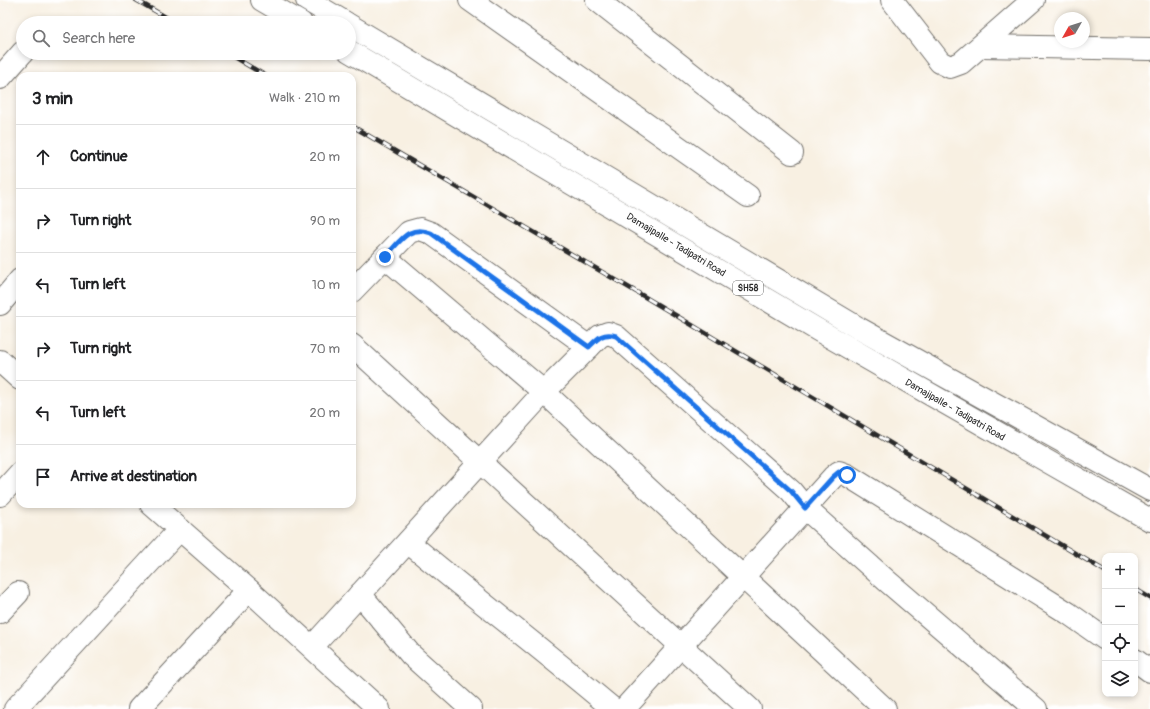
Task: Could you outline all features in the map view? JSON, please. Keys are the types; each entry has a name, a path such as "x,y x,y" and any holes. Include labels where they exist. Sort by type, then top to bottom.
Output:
{"street":[{"path":"262,0 289,16"},
{"path":"307,0 334,16"},
{"path":"470,0 748,196"},
{"path":"598,0 792,152"},
{"path":"892,0 940,62 950,67 961,63 1032,0"},
{"name":"SH58","path":"356,29 860,329 1150,490"},
{"path":"981,46 1150,49"},
{"name":"Damajipalle - Tadipatri Road","path":"356,55 888,371 1150,520"},
{"path":"0,78 16,60"},
{"path":"356,287 409,232 420,229 431,233 589,347"},
{"path":"385,257 544,392 885,709"},
{"path":"0,304 16,285"},
{"path":"312,646 544,392 600,336 608,333 616,336 791,491 805,508 887,581 1036,709"},
{"path":"356,349 750,709"},
{"path":"0,361 16,375"},
{"path":"624,709 743,576 839,472 847,475 1068,613 1102,637"},
{"path":"0,495 16,477"},
{"path":"161,508 180,529 312,646 379,709"},
{"path":"15,709 180,529"},
{"path":"408,542 504,622 550,656 613,709"},
{"path":"139,709 249,590"},
{"path":"0,612 18,593"},
{"path":"360,594 411,655 470,709"},
{"path":"1136,661 1150,671"}],"railway":[{"path":"136,0 164,16"},
{"path":"239,60 259,72"},
{"path":"356,128 645,297 1102,569"},
{"path":"1138,591 1150,598"}],"route":[{"path":"385,257 409,232 420,229 431,233 589,347 600,336 608,333 616,336 791,491 805,508 839,472 847,475"}]}
